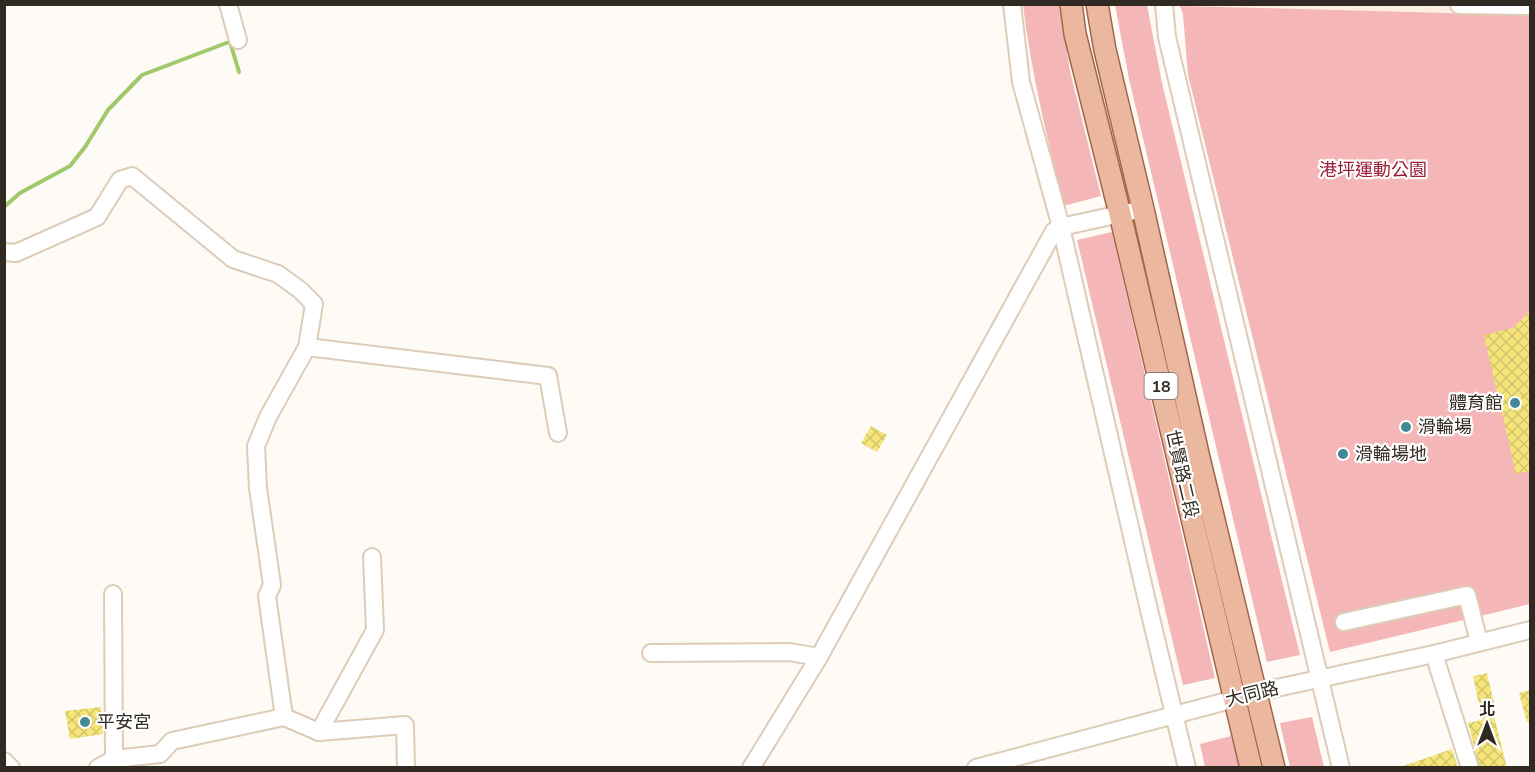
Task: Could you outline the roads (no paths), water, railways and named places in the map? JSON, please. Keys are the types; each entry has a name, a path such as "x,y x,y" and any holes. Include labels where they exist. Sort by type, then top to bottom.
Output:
{"main road":[{"name":"世賢路二段","path":"1071,4 1074,34 1120,214 1251,768"},
{"name":"世賢路二段","path":"1097,4 1105,50 1199,458 1274,768"}],"street":[{"path":"228,4 238,40"},
{"path":"1012,4 1021,82 1061,227 1187,768"},
{"path":"1164,4 1167,37 1341,768"},
{"path":"1459,5 1530,6"},
{"path":"4,252 16,253 97,217 120,180 132,176 233,259 278,274 314,304 307,347 268,417 256,446 258,488 272,585 267,596 284,717"},
{"path":"751,768 819,657 1054,231 1061,227 1143,209"},
{"path":"307,347 548,376 558,433"},
{"path":"319,732 375,630 372,557"},
{"path":"113,594 114,759"},
{"path":"1344,622 1467,595 1479,642"},
{"name":"大同路","path":"976,768 1257,693 1530,630"},
{"path":"651,653 789,652 819,657"},
{"path":"1434,654 1470,768"},
{"path":"98,768 114,759 160,754 172,741 284,717 319,732 405,725 406,768"},
{"path":"4,761 11,768"}],"waterway":[{"path":"4,207 20,193 70,166 108,110 142,75 229,42"},
{"path":"230,42 239,72"}],"place":[{"name":"體育館","path":"1515,403"},
{"name":"滑輪場","path":"1406,427"},
{"name":"滑輪場地","path":"1343,454"},
{"name":"平安宮","path":"85,722"}],"park label":[{"name":"港坪運動公園","path":"1373,170"}]}
